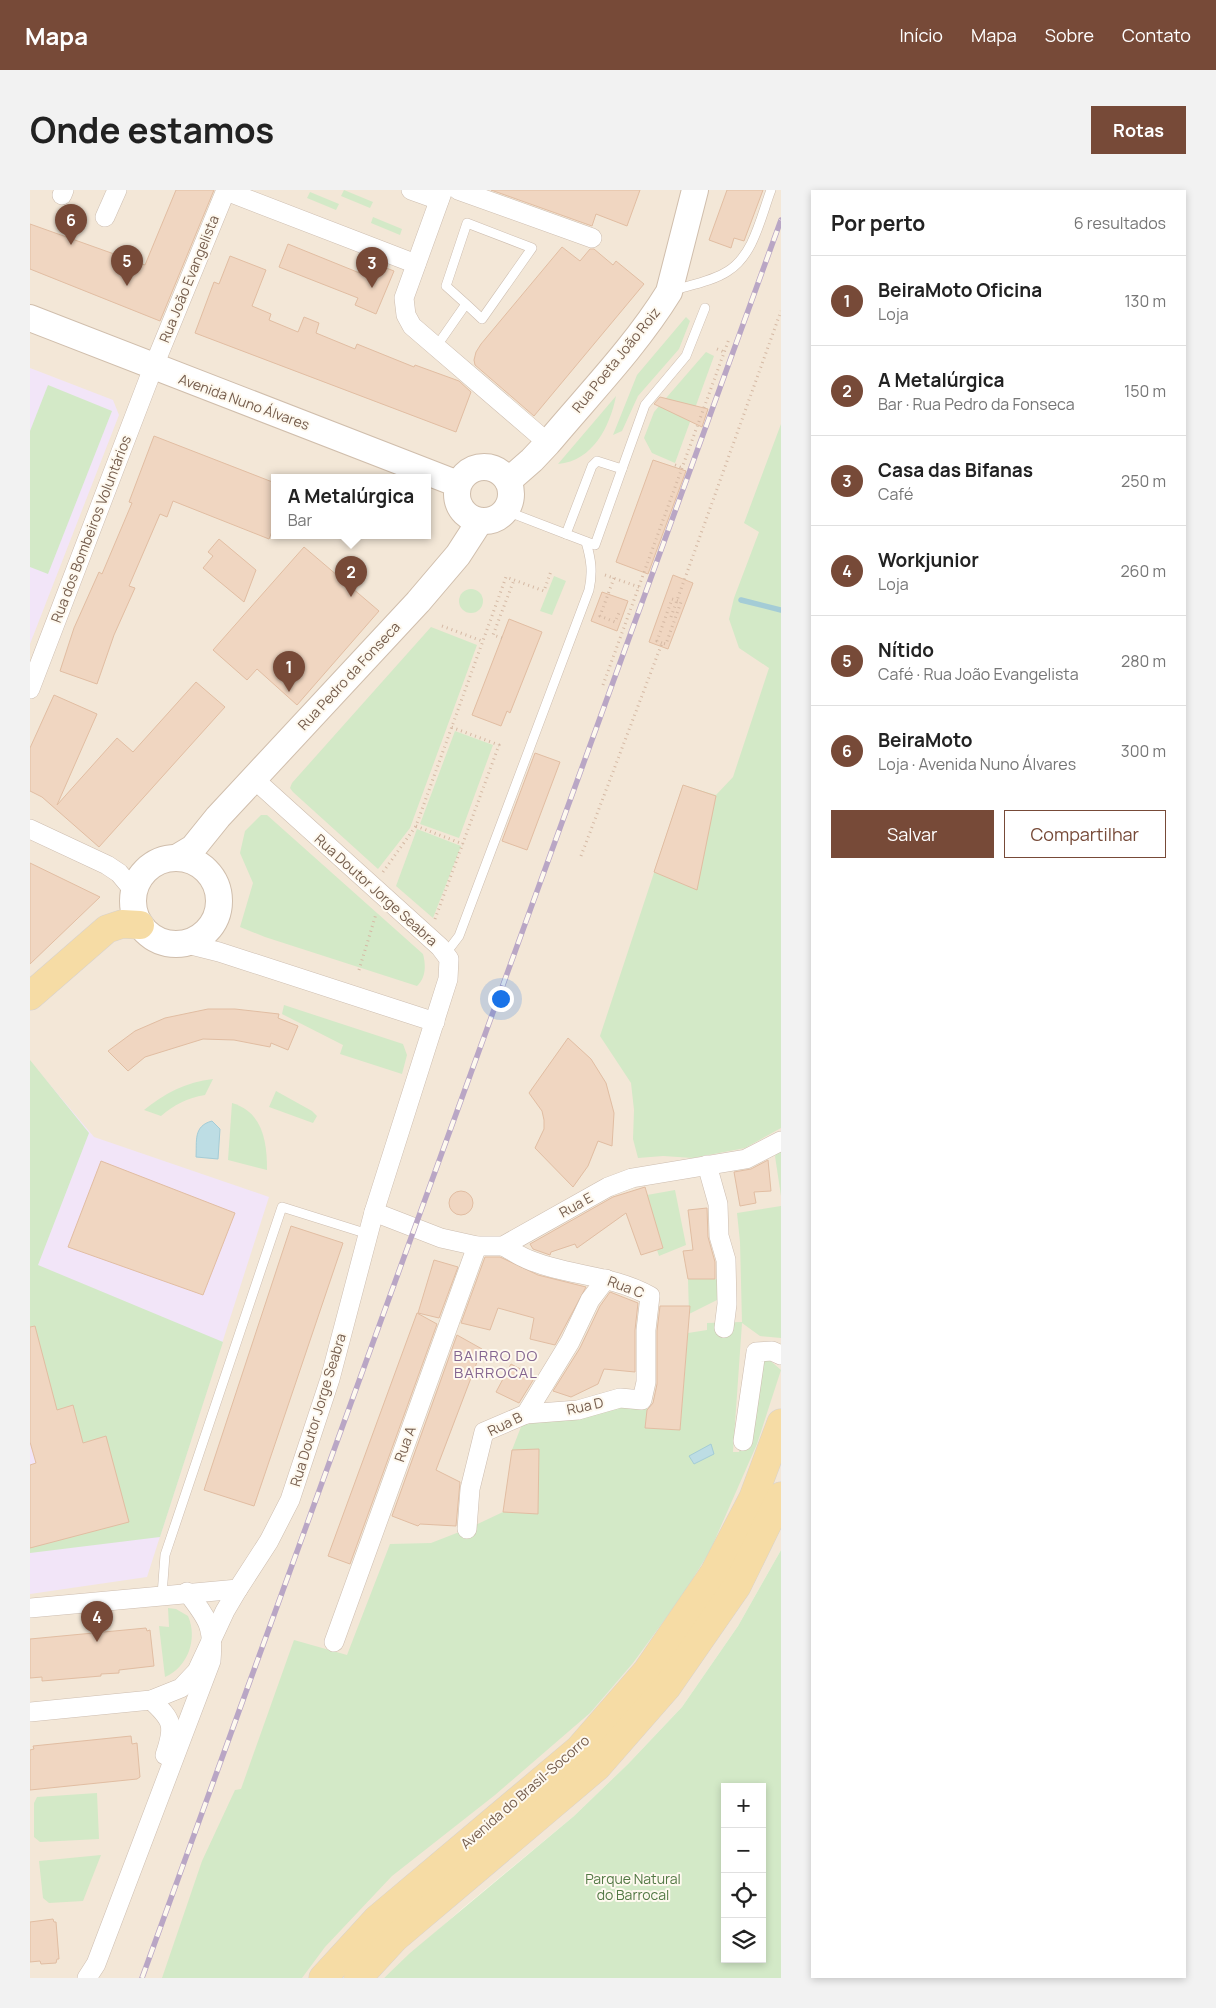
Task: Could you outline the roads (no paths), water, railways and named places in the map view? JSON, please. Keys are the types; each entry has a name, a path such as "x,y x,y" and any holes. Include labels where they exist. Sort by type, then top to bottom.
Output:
{"main road":[{"name":"Rua Poeta João Roiz","path":"508,481 548,443 646,327 669,292 695,190"},
{"name":"Avenida Nuno Álvares","path":"30,318 153,368 393,457 458,484"},
{"path":"482,467 497,470 508,481 511,494 506,511 493,520 480,521 466,514 460,508 457,501 458,484 468,472 482,467"},
{"name":"Rua Pedro da Fonseca","path":"178,857 193,848 254,779 418,602 458,556 480,521"},
{"path":"30,996 107,929 132,923 140,926 154,938 164,942 183,943 204,933 215,918 219,901 212,878 208,853 212,827"},
{"path":"140,926 132,903 134,891 145,870 166,858 178,857 191,860 203,867 212,878"},
{"name":"Avenida do Brasil-Socorro","path":"323,1978 377,1919 579,1749 647,1672 714,1573 753,1498 781,1423"},
{"name":"Avenida do Brasil-Socorro","path":"358,1978 394,1938 597,1767 667,1688 737,1586 781,1496"}],"street":[{"path":"105,217 117,190"},
{"path":"226,190 416,264"},
{"name":"Rua João Evangelista","path":"153,368 226,190"},
{"path":"411,190 441,195 404,298 406,315 412,326 548,443"},
{"path":"458,190 592,238"},
{"name":"Rua dos Bombeiros Voluntários","path":"30,689 153,368"},
{"name":"Rua Doutor Jorge Seabra","path":"30,1712 151,1700 180,1688 197,1671 225,1611 269,1541 290,1500 330,1379 374,1212 448,979 449,960 446,953 254,779"},
{"path":"30,829 107,865 119,873 134,891"},
{"path":"183,943 219,952 435,1022"},
{"name":"Rua E","path":"374,1212 441,1238 477,1246 503,1246 608,1187 632,1178 746,1159 781,1141"},
{"path":"707,1165 718,1204 718,1236 726,1260 727,1304 724,1328"},
{"name":"Rua A","path":"334,1642 477,1246"},
{"name":"Rua C","path":"503,1246 527,1259 606,1279 639,1290 650,1296 646,1330 646,1382 642,1400"},
{"name":"Rua B","path":"467,1529 470,1489 484,1432 526,1414 570,1342 590,1300 606,1279"},
{"path":"743,1441 756,1352 772,1351 781,1355"},
{"name":"Rua D","path":"526,1414 578,1410 620,1398 642,1400"},
{"path":"30,1608 187,1592 238,1589"},
{"path":"87,1978 96,1964 211,1661 213,1638 204,1614 187,1592"},
{"path":"151,1700 167,1715 172,1725 172,1736 152,1791 155,1811"}],"lane":[{"path":"669,292 728,271 739,262 752,242 771,190"},
{"path":"467,223 532,248 482,319 466,304 446,286 467,223"},
{"path":"436,347 466,304"},
{"path":"506,511 595,545 644,405 686,356 705,308"},
{"path":"566,534 594,463 602,461 622,470"},
{"path":"446,953 459,936 589,590 592,576 592,561 586,542"},
{"path":"162,1595 165,1555 282,1207 368,1234"}],"water":[{"path":"212,1121 220,1129 218,1159 196,1157 196,1140 199,1130 206,1123"},
{"path":"711,1444 714,1454 694,1464 689,1456"}],"waterway":[{"path":"741,600 781,610"}],"railway":[{"path":"142,1978 781,220"}],"place":[{"name":"BeiraMoto","path":"71,245"},
{"name":"Nítido","path":"127,286"},
{"name":"Casa das Bifanas","path":"372,288"},
{"name":"A Metalúrgica","path":"351,597"},
{"name":"BeiraMoto Oficina","path":"289,692"},
{"name":"Workjunior","path":"97,1642"}],"district":[{"name":"BAIRRO DO BARROCAL","path":"496,1364"}],"park label":[{"name":"Parque Natural do Barrocal","path":"633,1888"}]}
